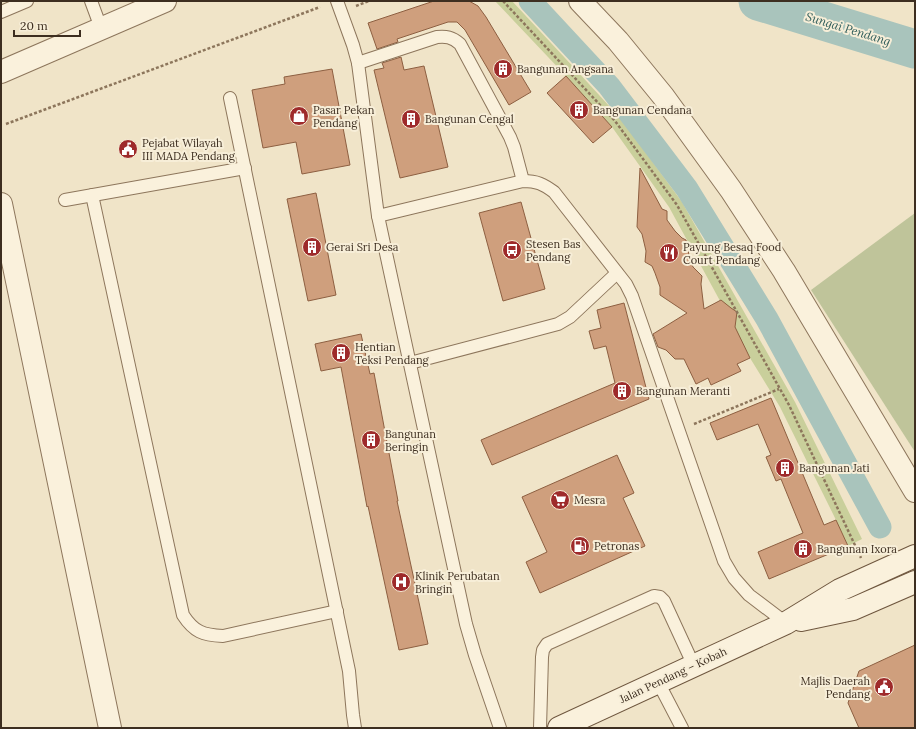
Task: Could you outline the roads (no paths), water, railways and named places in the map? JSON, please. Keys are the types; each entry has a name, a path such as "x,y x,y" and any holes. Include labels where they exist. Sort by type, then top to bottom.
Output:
{"street":[{"path":"1,72 165,1"},
{"path":"580,1 618,41 664,96 731,190 784,272 915,491"},
{"path":"1,204 110,728"},
{"name":"Jalan Pendang – Kobah","path":"559,728 786,623 840,590 915,556"},
{"name":"Jalan Pendang – Kobah","path":"786,623 853,609 915,582"}],"lane":[{"path":"91,1 101,28"},
{"path":"337,1 358,63 378,216 466,624 500,728"},
{"path":"1,12 21,2"},
{"path":"358,63 437,37 449,37 455,39 460,44 510,137 523,181"},
{"path":"230,98 349,671 355,728"},
{"path":"65,200 244,168"},
{"path":"378,216 523,181 539,182 554,192 617,272 626,284 632,296 724,560 734,578 749,595 786,623"},
{"path":"92,195 183,615 189,624 198,631 210,635 223,636 337,612"},
{"path":"410,363 558,324 570,317 617,272"},
{"path":"540,728 542,657 543,650 547,644 654,596 660,597 664,601 694,666"},
{"path":"658,682 682,728"}],"waterway":[{"path":"530,1 609,86 687,189 767,319 880,527"},
{"name":"Sungai Pendang","path":"758,1 915,49"}],"place":[{"name":"Bangunan Angsana","path":"503,69"},
{"name":"Bangunan Cendana","path":"579,110"},
{"name":"Pasar Pekan Pendang","path":"299,116"},
{"name":"Bangunan Cengal","path":"411,119"},
{"name":"Pejabat Wilayah III MADA Pendang","path":"128,149"},
{"name":"Gerai Sri Desa","path":"312,247"},
{"name":"Stesen Bas Pendang","path":"512,250"},
{"name":"Payung Besaq Food Court Pendang","path":"669,253"},
{"name":"Hentian Teksi Pendang","path":"341,353"},
{"name":"Bangunan Meranti","path":"622,391"},
{"name":"Bangunan Beringin","path":"371,440"},
{"name":"Bangunan Jati","path":"785,468"},
{"name":"Mesra","path":"560,500"},
{"name":"Petronas","path":"580,546"},
{"name":"Bangunan Ixora","path":"803,549"},
{"name":"Klinik Perubatan Bringin","path":"401,582"},
{"name":"Majlis Daerah Pendang","path":"884,687"}]}
